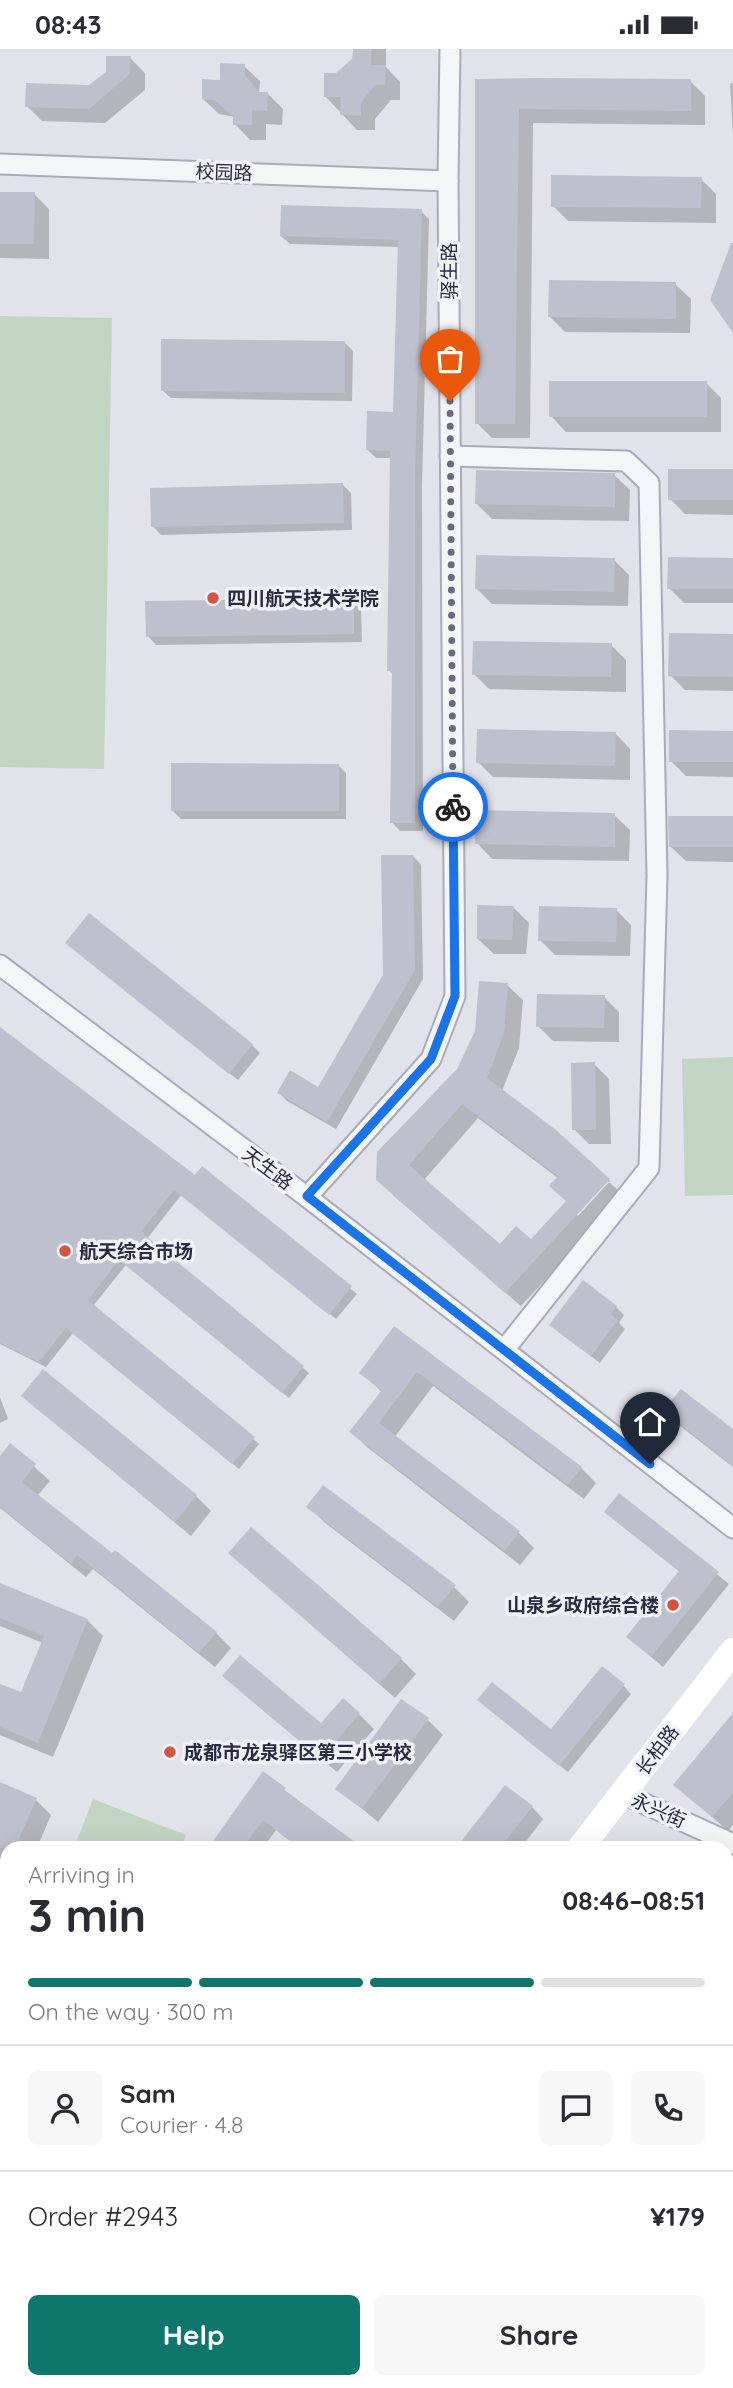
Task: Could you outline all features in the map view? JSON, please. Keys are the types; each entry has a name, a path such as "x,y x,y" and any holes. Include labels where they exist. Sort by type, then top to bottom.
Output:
{"street":[{"name":"驿生路","path":"307,1196 431,1059 455,996 448,181 450,49"},
{"name":"校园路","path":"0,164 448,181"},
{"path":"450,456 626,461 649,483 657,876 649,1168 504,1350"},
{"name":"天生路","path":"0,965 307,1196 733,1528"},
{"name":"长柏路","path":"586,1841 733,1651"},
{"name":"永兴街","path":"623,1794 726,1841"}],"green space":[{"path":"0,316 112,318 104,769 0,767"},
{"path":"733,1057 733,1195 685,1196 682,1059"},
{"path":"93,1799 186,1835 184,1841 77,1841"}],"building":[{"path":"353,49 371,49 371,65 386,65 385,85 375,85 361,103 361,116 340,115 341,97 324,97 324,73 336,73 352,59"},
{"path":"106,56 131,56 130,74 89,109 25,107 26,83 89,85 106,72"},
{"path":"220,63 245,64 245,75 259,92 268,92 267,111 252,110 252,125 233,125 233,116 214,100 202,99 202,79 220,80"},
{"path":"475,79 691,79 691,111 519,109 515,424 475,424"},
{"path":"551,175 702,177 701,208 551,207"},
{"path":"0,192 35,192 34,244 0,244"},
{"path":"281,205 422,209 415,478 415,823 390,823 392,671 387,671 390,451 366,450 367,411 393,412 398,240 280,236"},
{"path":"733,243 733,333 710,300"},
{"path":"549,280 676,282 676,319 548,317"},
{"path":"161,339 345,341 345,393 161,391"},
{"path":"549,381 707,381 707,417 549,417"},
{"path":"668,469 733,469 733,500 668,500"},
{"path":"476,470 615,473 615,507 475,504"},
{"path":"343,483 344,523 151,527 150,488"},
{"path":"476,555 615,558 614,592 475,589"},
{"path":"668,557 733,558 733,589 667,589"},
{"path":"354,598 354,634 146,637 145,601"},
{"path":"669,633 733,634 733,677 668,676"},
{"path":"473,641 612,643 611,677 472,675"},
{"path":"477,729 616,732 615,766 476,763"},
{"path":"669,730 733,731 733,762 669,762"},
{"path":"171,763 339,764 339,811 171,811"},
{"path":"476,810 615,813 615,847 475,844"},
{"path":"668,816 733,816 733,847 669,847"},
{"path":"381,855 413,855 415,970 327,1122 277,1093 290,1070 318,1087 383,975"},
{"path":"477,905 514,906 512,940 477,939"},
{"path":"539,906 617,908 616,942 538,941"},
{"path":"89,913 253,1044 229,1074 65,943"},
{"path":"479,981 508,983 504,1033 487,1078 556,1130 610,1179 505,1293 376,1180 377,1152 457,1069 475,1031","holes":["462,1104 558,1176 549,1186 566,1201 531,1239 516,1226 500,1244 409,1165"]},
{"path":"537,994 605,995 604,1028 536,1027"},
{"name":"航天综合市场","path":"0,1027 195,1175 202,1166 352,1286 329,1315 174,1190 141,1232 304,1366 282,1393 119,1260 88,1300 255,1437 232,1464 66,1328 39,1362 0,1343"},
{"path":"595,1062 596,1130 572,1130 571,1063"},
{"path":"583,1280 617,1306 611,1314 618,1320 591,1356 549,1325"},
{"path":"394,1326 582,1467 568,1485 417,1372 379,1423 520,1531 505,1551 349,1432 382,1390 359,1373"},
{"path":"43,1369 197,1495 175,1522 21,1396"},
{"path":"681,1389 733,1429 733,1466 663,1411"},
{"path":"10,1443 36,1464 22,1482 112,1553 115,1550 217,1632 199,1653 77,1555 71,1564 0,1507 0,1456"},
{"path":"323,1485 456,1585 438,1607 306,1507"},
{"name":"山泉乡政府综合楼","path":"619,1493 719,1572 651,1657 626,1637 679,1571 604,1512"},
{"path":"251,1527 402,1658 379,1684 228,1553"},
{"path":"0,1583 88,1619 38,1743 0,1727 0,1684 21,1692 44,1636 0,1618"},
{"path":"240,1655 321,1723 343,1698 360,1713 321,1759 222,1676"},
{"path":"602,1666 625,1684 559,1766 477,1700 492,1682 551,1729"},
{"path":"401,1699 429,1718 362,1809 335,1789"},
{"path":"733,1713 733,1793 712,1817 673,1785"},
{"path":"263,1771 286,1788 284,1790 353,1841 291,1841 263,1820 248,1841 213,1841"},
{"path":"0,1782 37,1798 18,1841 0,1841"},
{"path":"505,1785 533,1806 506,1841 461,1841"}],"way so far":[{"path":"450,401 453,807"}],"place":[{"name":"四川航天技术学院","path":"213,598"},
{"name":"航天综合市场","path":"65,1251"},
{"name":"山泉乡政府综合楼","path":"673,1605"},
{"name":"成都市龙泉驿区第三小学校","path":"170,1752"}],"route":[{"path":"453,807 455,996 431,1059 307,1196 650,1464"}]}
